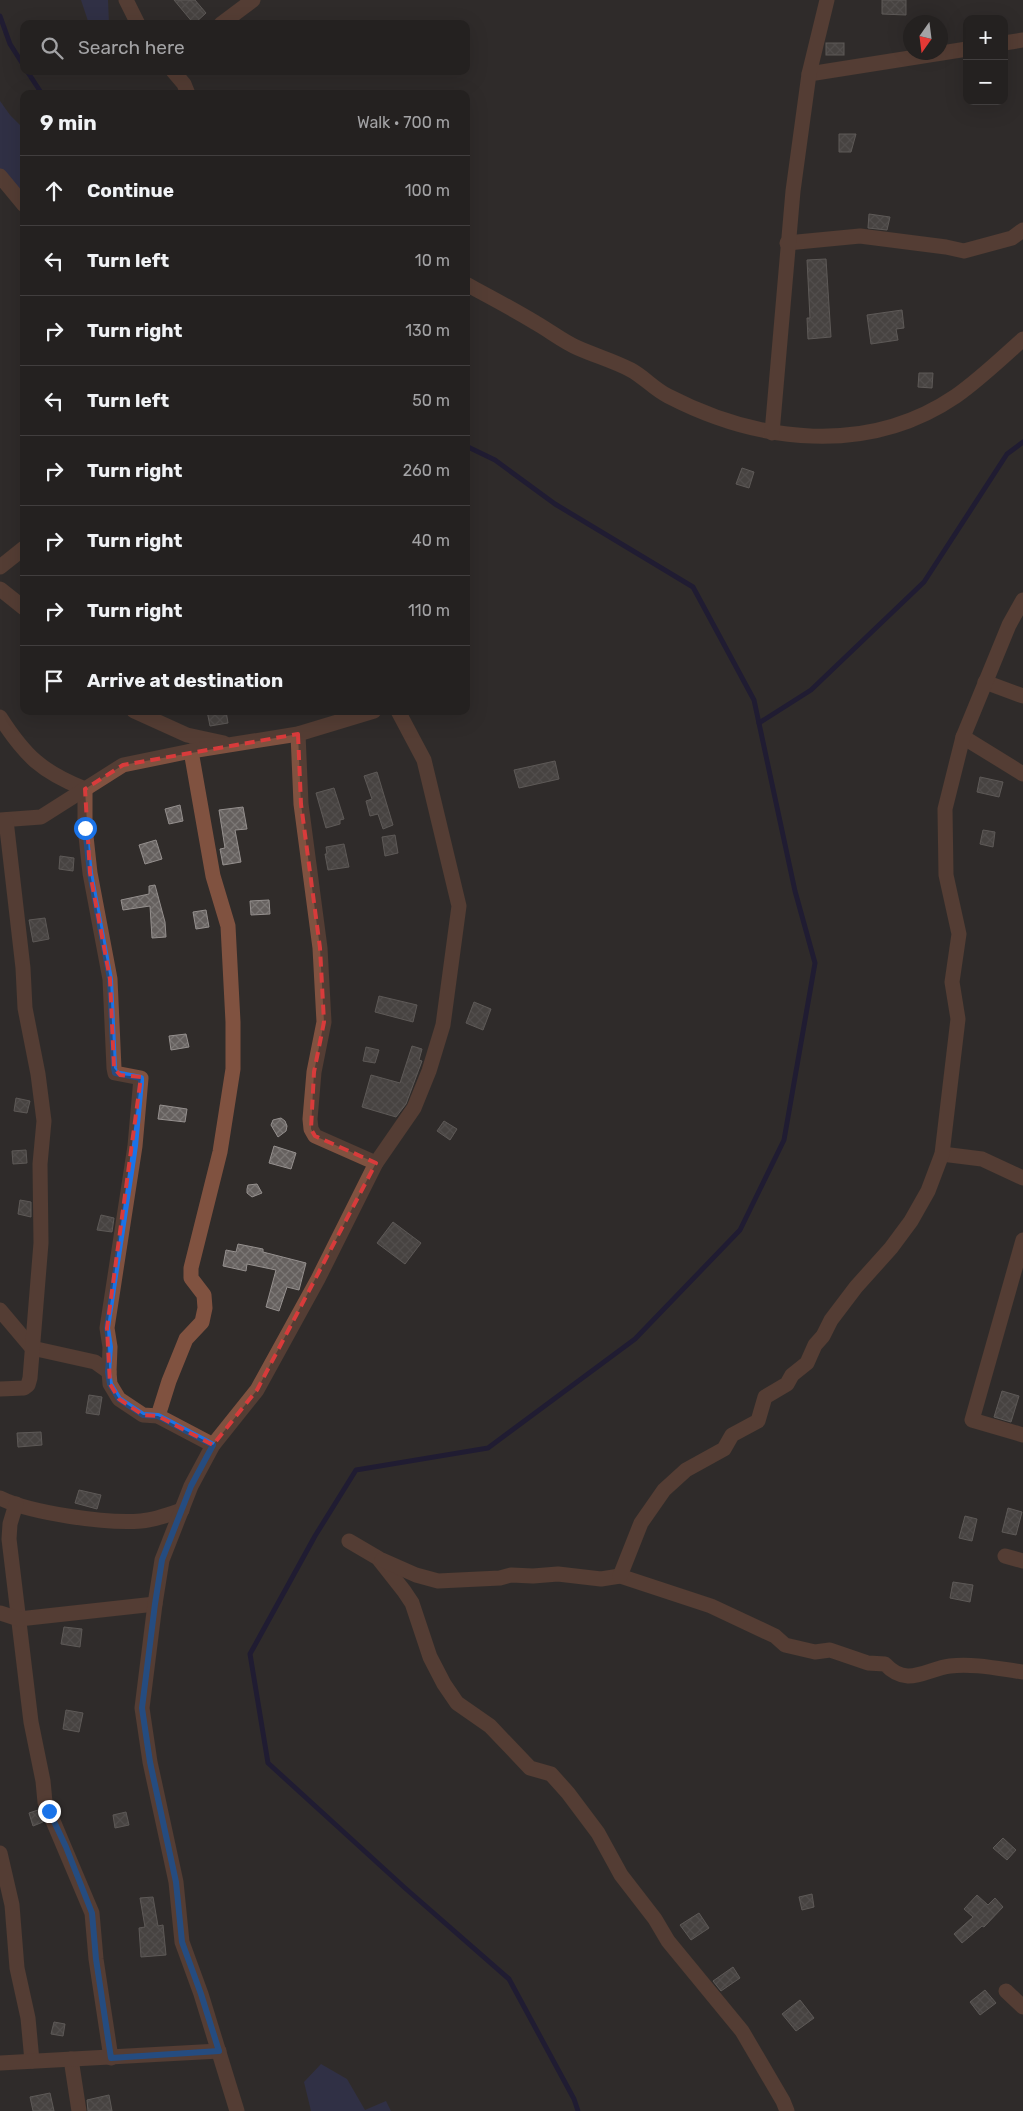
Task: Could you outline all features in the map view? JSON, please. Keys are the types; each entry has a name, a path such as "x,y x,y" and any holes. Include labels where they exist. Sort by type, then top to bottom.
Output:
{"street":[{"path":"126,0 136,20"},
{"path":"226,20 253,0"},
{"path":"772,432 787,243 809,74 827,0"},
{"path":"1008,42 1023,40"},
{"path":"809,74 963,50"},
{"path":"176,75 186,90"},
{"path":"0,176 20,200"},
{"path":"787,243 860,236 964,251 1012,238 1023,230"},
{"path":"470,286 506,305 578,348 610,359 634,371 656,390 669,397 723,418 772,432 814,436 846,436 868,433 893,426 956,396 1023,339"},
{"path":"0,568 20,551"},
{"path":"0,589 20,605"},
{"path":"620,1576 641,1523 664,1490 686,1470 724,1449 732,1435 758,1421 765,1398 787,1384 792,1375 807,1363 831,1320 856,1287 891,1248 911,1221 928,1191 942,1154 958,1019 952,982 959,934 946,875 945,809 963,737 1009,625 1023,600"},
{"path":"985,682 1023,696"},
{"path":"143,715 187,735 230,745"},
{"path":"0,1389 24,1388 28,1384 41,1243 40,1164 44,1121 38,1074 25,1008 23,968 3,820 41,817 123,765 191,751 298,734 361,715"},
{"path":"237,2111 201,1994 182,1942 176,1882 147,1744 142,1708 162,1560 200,1466 213,1445 257,1390 318,1279 376,1164 414,1108 429,1072 443,1025 458,906 424,760 400,715"},
{"path":"0,717 18,745 37,763 58,778 85,789"},
{"path":"298,734 300,804 320,948 324,1022 314,1072 310,1119 311,1129 315,1136 376,1164"},
{"path":"963,737 1023,774"},
{"path":"158,1416 168,1381 186,1338 202,1322 205,1308 204,1295 191,1278 191,1268 220,1152 233,1068 233,1022 228,926 212,876 191,751"},
{"path":"85,789 85,828 90,873 110,979 114,1068 115,1073 141,1078 135,1146 107,1328 110,1347 108,1372 110,1384 119,1399 143,1415 158,1416 213,1445"},
{"path":"942,1154 982,1159 1023,1178"},
{"path":"1023,1240 972,1420 1023,1435"},
{"path":"0,1310 32,1348 95,1362 108,1372"},
{"path":"0,1498 16,1504 102,1521 157,1519 182,1510"},
{"path":"16,1504 10,1524 9,1539 31,1722 43,1781 45,1802 92,1913 96,1959 111,2058"},
{"path":"349,1541 378,1558 416,1575 438,1581 500,1578 512,1575 558,1574 602,1580 620,1576 711,1606 775,1636 785,1645 798,1650 836,1652 868,1663 885,1664 890,1669 911,1676 926,1674 949,1666 1023,1672"},
{"path":"1005,1556 1023,1561"},
{"path":"378,1558 412,1603 430,1657 444,1684 457,1703 490,1726 530,1768 551,1774 568,1793 598,1833 621,1875 655,1918 668,1941 742,2031 784,2101 787,2111"},
{"path":"0,1614 19,1619 155,1604"},
{"path":"0,1853 12,1905 17,1968 28,2018 32,2061"},
{"path":"1006,1991 1023,2007"},
{"path":"0,2062 111,2058 219,2051"},
{"path":"71,2059 79,2111"}],"highlighted area":[{"path":"298,734 301,804 320,948 324,1022 314,1072 311,1129 315,1136 376,1163 257,1390 213,1445 158,1416 143,1415 119,1399 110,1384 107,1328 141,1077 120,1075 114,1068 110,979 90,873 85,789 123,765"}],"shaded area":[{"path":"81,0 108,0 109,20 88,20"},
{"path":"0,101 20,125 20,205 0,182"},
{"path":"321,2064 347,2079 365,2110 386,2101 391,2111 311,2111 304,2082"}],"building":[{"path":"174,0 195,0 206,13 198,20 191,20"},
{"path":"882,0 906,0 906,15 882,14"},
{"path":"826,43 844,43 844,55 826,55"},
{"path":"839,134 856,134 851,152 839,152"},
{"path":"869,214 890,217 887,230 868,228"},
{"path":"826,259 831,337 808,339 807,318 810,318 807,260"},
{"path":"902,310 904,328 896,329 898,340 871,344 867,315"},
{"path":"919,373 933,373 932,388 918,387"},
{"path":"742,468 754,472 749,488 736,484"},
{"path":"208,715 227,715 228,723 210,726"},
{"path":"555,761 559,779 519,788 514,770"},
{"path":"377,772 393,825 383,829 378,814 370,816 366,801 372,799 364,776"},
{"path":"980,777 1003,782 999,797 977,792"},
{"path":"334,788 344,819 340,820 340,824 326,828 316,793"},
{"path":"180,805 183,821 169,824 165,809"},
{"path":"243,807 247,829 235,830 241,862 223,865 220,849 225,848 219,810"},
{"path":"983,830 995,832 993,847 980,844"},
{"path":"395,835 398,853 385,856 382,837"},
{"path":"156,840 162,859 145,864 139,845"},
{"path":"344,844 349,867 328,870 325,854 327,854 326,847"},
{"path":"60,856 74,858 73,871 59,869"},
{"path":"155,885 165,922 166,937 152,938 150,906 123,910 121,900 149,894 149,886"},
{"path":"269,900 270,914 251,915 250,901"},
{"path":"206,910 209,927 196,929 193,912"},
{"path":"45,918 49,939 33,942 29,920"},
{"path":"379,996 417,1005 413,1022 375,1012"},
{"path":"474,1002 491,1009 483,1030 466,1023"},
{"path":"186,1034 189,1047 171,1050 169,1036"},
{"path":"412,1046 422,1049 419,1060 422,1061 406,1104 396,1117 362,1107 371,1075 400,1083"},
{"path":"366,1047 379,1050 375,1063 363,1061"},
{"path":"16,1098 30,1101 27,1113 14,1111"},
{"path":"160,1105 187,1109 185,1122 158,1119"},
{"path":"281,1118 287,1126 286,1131 278,1137 271,1125 273,1120"},
{"path":"444,1121 457,1129 450,1140 437,1131"},
{"path":"274,1146 296,1153 291,1169 269,1163"},
{"path":"26,1150 27,1163 13,1164 12,1151"},
{"path":"257,1184 262,1193 252,1197 247,1193 248,1185"},
{"path":"20,1200 31,1202 31,1217 18,1214"},
{"path":"101,1215 114,1218 112,1232 97,1230"},
{"path":"393,1222 421,1243 405,1264 377,1243"},
{"path":"238,1244 263,1249 263,1252 306,1263 299,1290 287,1287 279,1311 266,1307 276,1270 247,1264 246,1271 223,1266 226,1250 236,1252"},
{"path":"1002,1391 1019,1396 1011,1422 994,1417"},
{"path":"89,1395 102,1397 99,1415 86,1413"},
{"path":"41,1432 42,1445 18,1447 17,1433"},
{"path":"79,1490 101,1495 97,1509 75,1503"},
{"path":"1008,1508 1022,1512 1016,1535 1002,1532"},
{"path":"965,1516 977,1519 972,1541 959,1538"},
{"path":"953,1582 973,1585 970,1602 950,1598"},
{"path":"64,1627 82,1629 80,1647 61,1644"},
{"path":"66,1710 83,1713 79,1732 63,1729"},
{"path":"38,1810 43,1822 33,1826 29,1813"},
{"path":"126,1812 129,1825 115,1828 113,1815"},
{"path":"1003,1838 1016,1850 1007,1860 993,1848"},
{"path":"812,1894 814,1907 802,1910 799,1897"},
{"path":"977,1895 988,1905 995,1898 1003,1907 984,1927 982,1926 962,1943 954,1934 973,1917 964,1909"},
{"path":"153,1897 158,1926 163,1925 166,1955 141,1957 139,1928 145,1927 140,1898"},
{"path":"699,1913 709,1928 691,1940 680,1925"},
{"path":"733,1967 740,1978 721,1991 713,1981"},
{"path":"985,1990 996,2003 980,2015 970,2002"},
{"path":"800,2000 814,2018 796,2031 782,2014"},
{"path":"54,2022 65,2024 63,2036 51,2034"},
{"path":"50,2093 54,2111 33,2111 30,2097"},
{"path":"109,2095 112,2111 88,2111 87,2100"}],"waterway":[{"path":"0,16 10,44 20,60"},
{"path":"30,75 39,90"},
{"path":"759,723 811,690 924,582 1007,454 1023,442"},
{"path":"470,448 495,460 555,504 693,587 754,700 795,891 815,963 784,1140 740,1230 635,1339 488,1448 356,1470 315,1536 250,1654 268,1763 405,1888 509,1979 574,2099 578,2111"}],"route":[{"path":"49,1811 66,1847 92,1913 96,1959 111,2058 219,2051 201,1994 184,1951 176,1882 150,1762 142,1708 162,1560 191,1486 200,1466 213,1445 158,1416 143,1415 119,1399 110,1384 108,1372 110,1347 107,1338 107,1328 119,1261 135,1146 141,1078 115,1073 110,979 90,873 85,828"}]}
